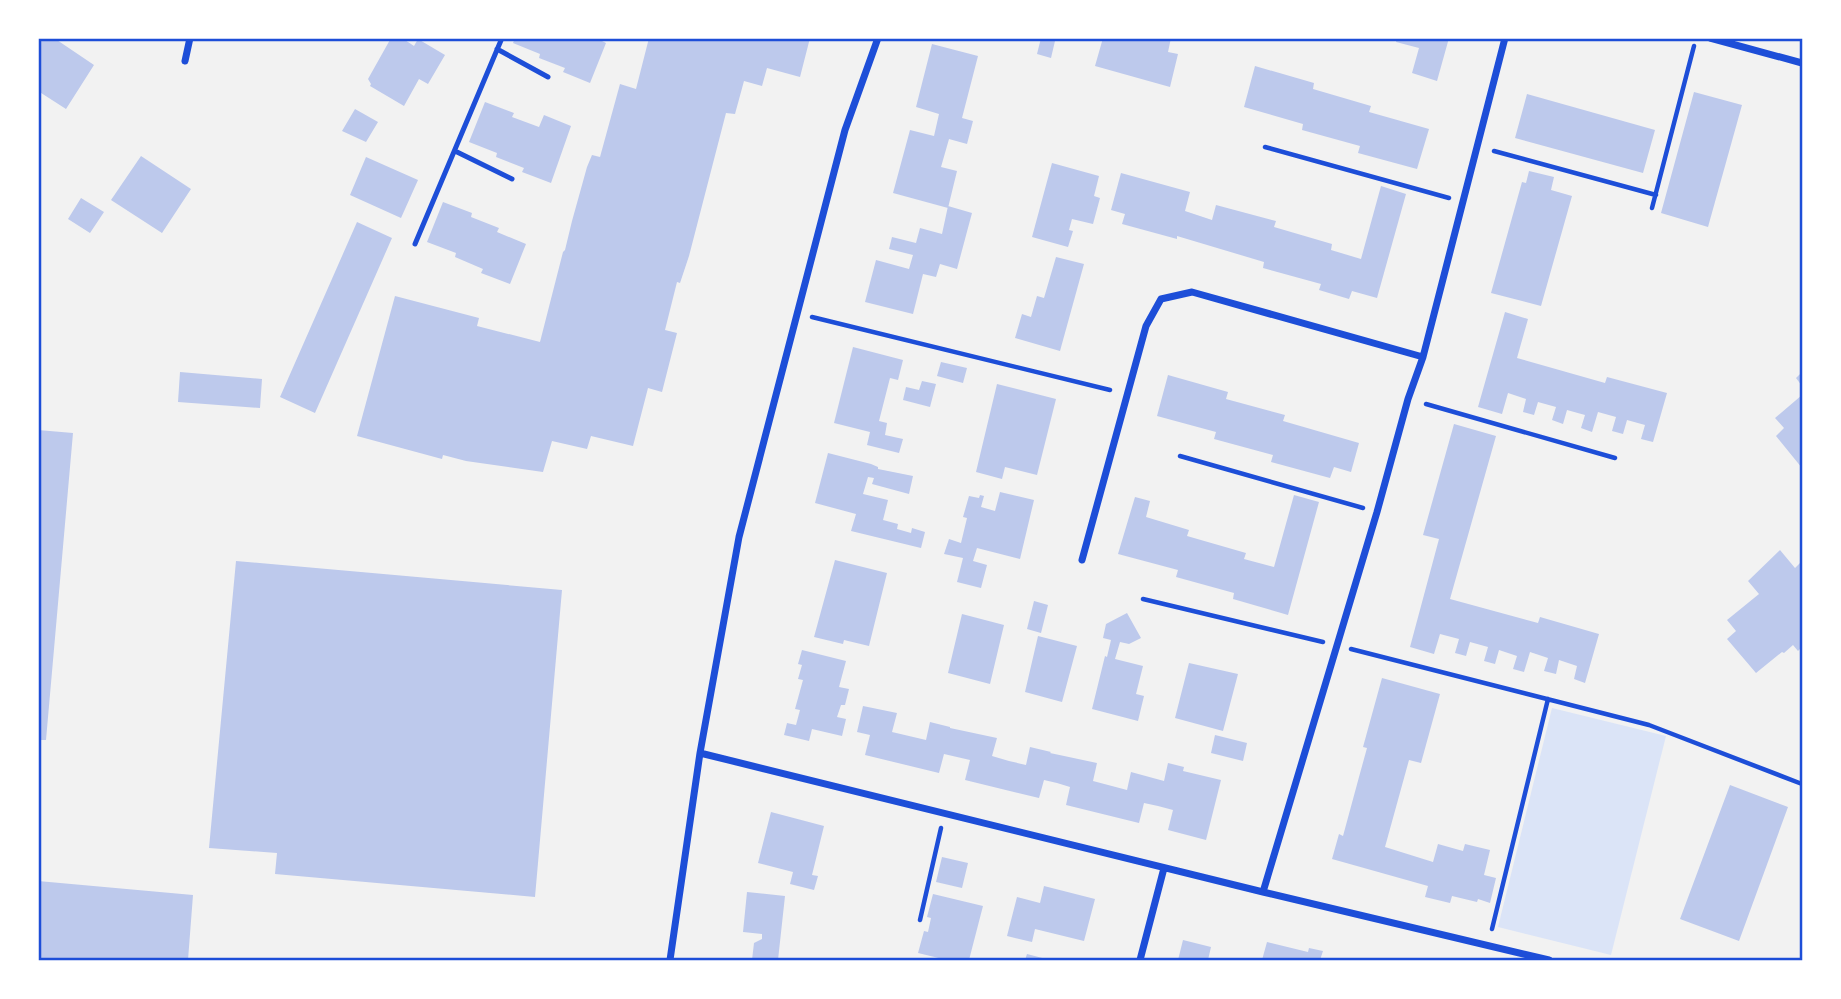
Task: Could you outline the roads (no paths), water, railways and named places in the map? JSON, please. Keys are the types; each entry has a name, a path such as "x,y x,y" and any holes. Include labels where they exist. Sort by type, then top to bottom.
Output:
{"street":[{"path":"185,61 190,38"},
{"path":"670,961 700,753 739,537 845,130 878,38"},
{"path":"1263,892 1377,512 1408,399 1423,357 1505,38"},
{"path":"1710,38 1802,63"},
{"path":"1082,560 1146,326 1161,299 1192,292 1423,357"},
{"path":"700,753 1549,961"},
{"path":"1140,961 1164,867"}],"lane":[{"path":"415,244 502,38"},
{"path":"497,49 548,77"},
{"path":"454,151 512,179"}]}
